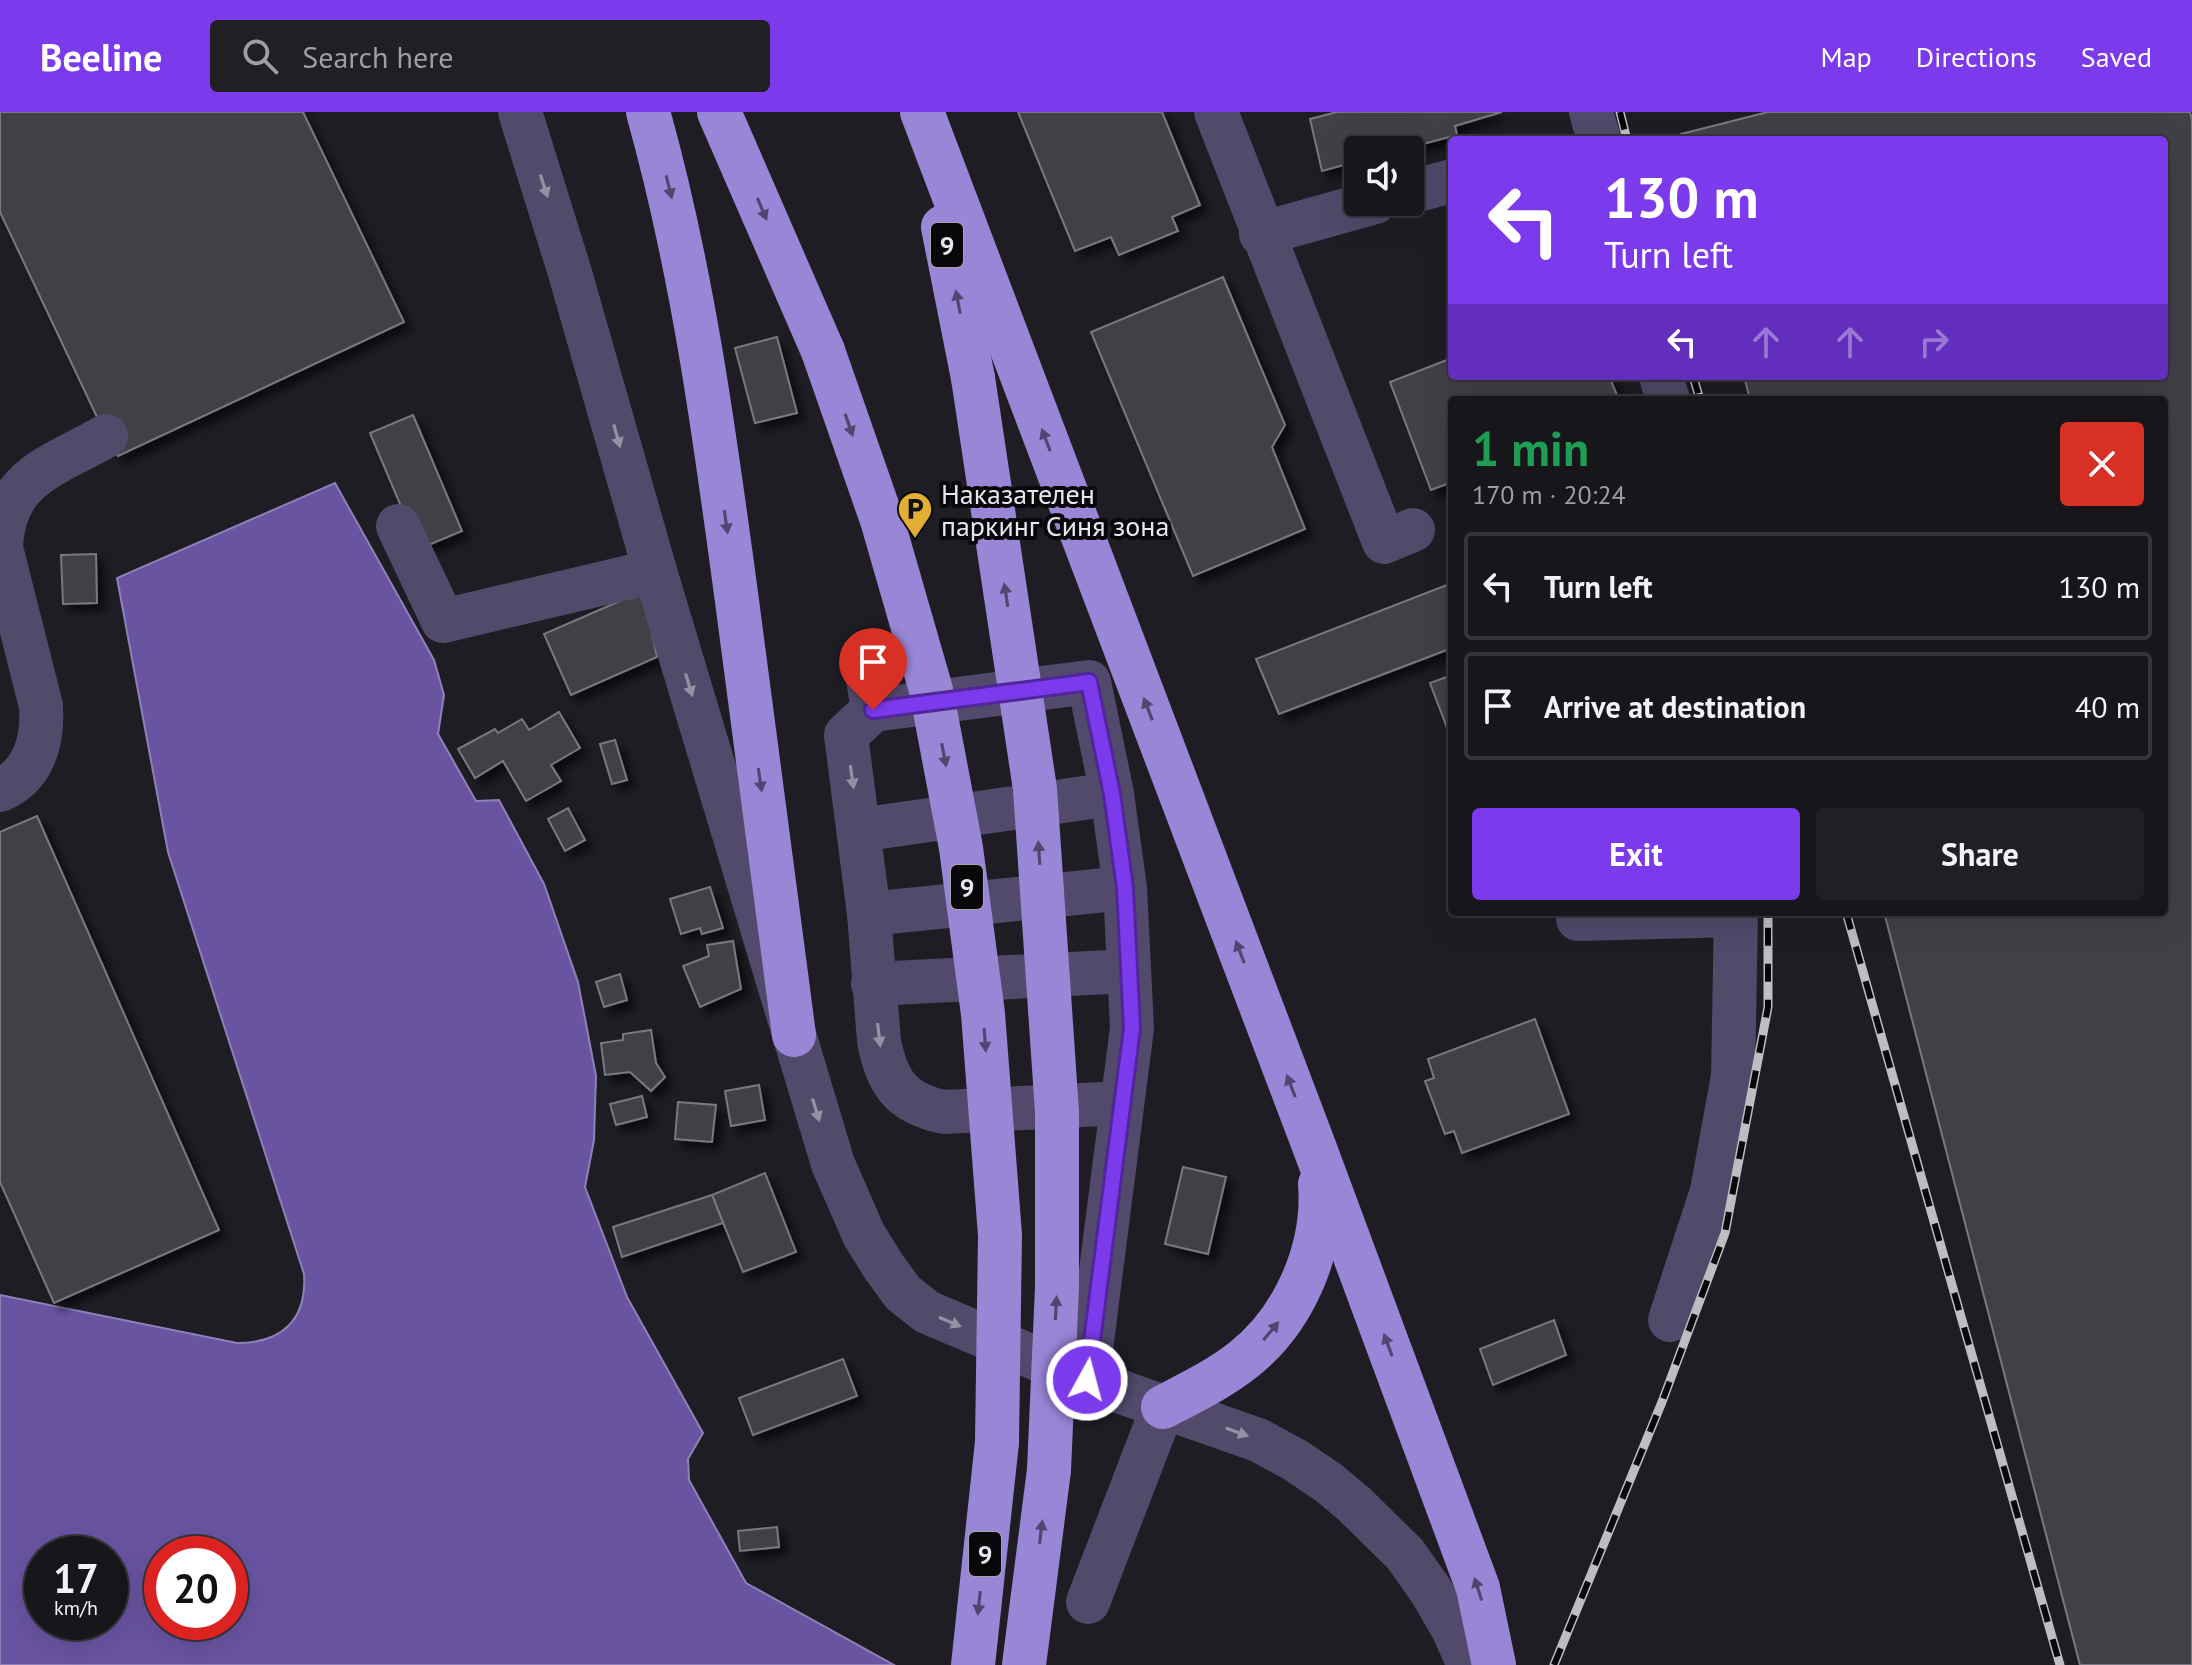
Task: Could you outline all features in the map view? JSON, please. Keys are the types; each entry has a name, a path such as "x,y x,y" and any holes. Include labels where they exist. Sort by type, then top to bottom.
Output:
{"highway":[{"path":"648,112 684,255 716,445 794,1035"},
{"name":"9","path":"719,112 823,351 882,520 931,690 961,848 983,1014 1000,1235 997,1442 973,1665"},
{"path":"921,112 1314,1146 1478,1588 1494,1665"},
{"name":"9","path":"921,112 973,378 1035,789 1056,1097 1057,1287 1049,1470 1024,1665"},
{"path":"1163,1407 1245,1359 1286,1313 1316,1242 1321,1215 1321,1187 1314,1146"}],"lane":[{"path":"520,112 833,1164 864,1235 903,1293 927,1312 1087,1380 1258,1440 1329,1483 1405,1554 1453,1629 1469,1665"},
{"path":"1216,112 1261,234 1384,542 1413,530"},
{"path":"1591,112 1597,136"},
{"path":"1424,188 1448,182"},
{"path":"1261,234 1344,211"},
{"path":"0,790 24,772 37,753 42,729 41,706 1,548 2,524 10,503 25,483 106,436"},
{"path":"398,526 443,621 655,571"},
{"path":"864,655 873,710"},
{"path":"1087,1380 1132,1028 1125,888 1112,794 1089,682 873,710 846,735 869,914 873,984 883,1061 891,1081 905,1097 923,1108 944,1112 1122,1103"},
{"path":"859,830 1112,794"},
{"path":"869,914 1125,888"},
{"path":"1578,919 1657,916"},
{"path":"1670,1320 1712,1191 1733,1076 1736,916"},
{"path":"873,984 1129,971"},
{"path":"1088,1602 1163,1407"}],"shaded area":[{"path":"335,483 434,660 444,695 438,734 476,801 499,800 544,884 578,982 596,1076 594,1140 585,1187 627,1297 703,1433 688,1459 689,1480 746,1583 894,1665 0,1665 0,1295 237,1343 267,1339 288,1326 296,1316 304,1290 304,1274 168,852 117,578"}],"building":[{"path":"0,112 303,112 404,322 118,456 0,212"},
{"path":"1018,112 1162,112 1200,205 1172,217 1178,231 1119,255 1111,237 1075,251"},
{"path":"1337,112 1502,112 1455,126 1457,135 1424,144 1424,136 1344,136 1344,165 1322,171 1310,119"},
{"path":"1768,112 2190,112 2192,1665 2080,1665 1885,916 2168,916 2168,396 1749,396 1745,380 2168,380 2168,136 1681,134"},
{"path":"1223,277 1285,425 1272,447 1305,529 1193,576 1091,332"},
{"path":"777,337 797,413 755,423 735,348"},
{"path":"1448,360 1448,380 1611,380 1617,396 1448,396 1448,484 1431,490 1390,382"},
{"path":"413,415 462,531 419,549 370,433"},
{"path":"96,554 97,603 63,604 61,555"},
{"path":"1448,585 1448,650 1279,714 1256,659"},
{"path":"643,591 657,657 571,695 544,634"},
{"path":"1448,676 1448,730 1430,683"},
{"path":"559,712 580,748 551,765 561,781 526,801 503,761 475,778 458,749 495,729 498,733 522,719 529,730"},
{"path":"615,740 627,780 612,784 600,744"},
{"path":"568,808 585,840 565,851 548,819"},
{"path":"37,816 219,1230 54,1303 0,1182 0,832"},
{"path":"710,887 723,928 702,934 700,928 681,934 670,899"},
{"path":"733,941 741,989 700,1007 683,966 709,956 707,945"},
{"path":"620,974 627,1000 604,1007 596,982"},
{"path":"1535,1019 1569,1114 1462,1153 1454,1131 1445,1134 1425,1081 1434,1078 1428,1059"},
{"path":"651,1030 656,1063 665,1077 651,1091 630,1072 605,1075 601,1043 623,1040 623,1034"},
{"path":"759,1085 765,1120 731,1126 725,1091"},
{"path":"642,1096 647,1117 616,1125 610,1104"},
{"path":"678,1102 716,1105 712,1142 675,1139"},
{"path":"1183,1167 1226,1177 1208,1254 1165,1244"},
{"path":"765,1173 796,1252 743,1272 712,1195"},
{"path":"712,1195 723,1223 622,1257 613,1227"},
{"path":"1554,1320 1566,1355 1493,1385 1480,1349"},
{"path":"843,1359 857,1396 753,1435 739,1398"},
{"path":"777,1527 779,1547 740,1551 738,1531"}],"railway":[{"path":"1620,112 1626,136"},
{"path":"1694,380 1699,396"},
{"path":"1554,1665 1662,1402 1725,1233 1768,1007 1768,916"},
{"path":"1847,916 2060,1665"}],"place":[{"name":"Наказателен паркинг Синя зона","path":"915,540"}],"route":[{"path":"873,710 1089,682 1112,794 1125,888 1132,1028 1087,1380"}]}
